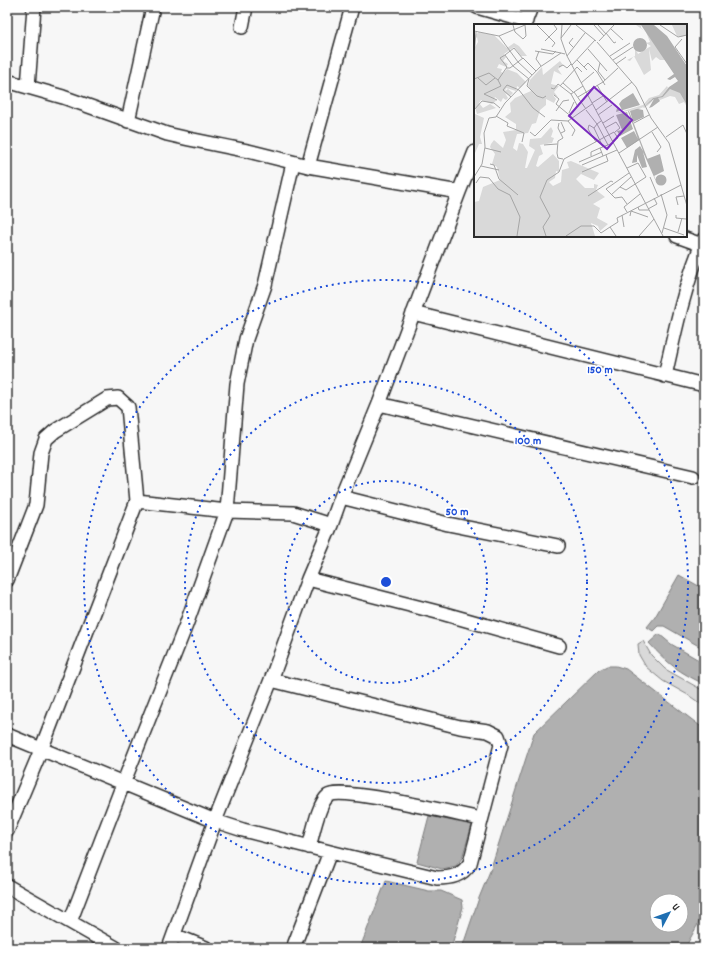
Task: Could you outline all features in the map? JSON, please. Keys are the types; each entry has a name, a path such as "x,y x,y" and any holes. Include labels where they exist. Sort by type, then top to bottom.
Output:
{"street":[{"path":"28,87 34,7"},
{"path":"128,121 153,7"},
{"path":"242,27 246,7"},
{"path":"308,166 352,7"},
{"path":"477,7 525,23 531,7"},
{"path":"7,81 63,97 174,136 248,151 308,166 459,192"},
{"path":"169,948 215,821 271,680 308,578 331,525 379,404 459,192 472,169 474,158"},
{"path":"70,922 186,625 227,511 237,384 246,338 265,285 293,163"},
{"path":"666,376 681,306 703,242 681,237"},
{"path":"413,314 704,385"},
{"path":"7,580 36,505 43,445 49,436 55,431 107,399 118,398 128,407 137,501 41,750 7,831"},
{"path":"379,404 693,477"},
{"path":"341,497 448,524 558,546"},
{"path":"137,501 144,503 227,511 293,513 331,525"},
{"path":"308,578 559,646"},
{"path":"7,736 215,821 309,847 437,878 447,878 460,874 466,870 470,863 501,745 498,736 488,732 453,725 271,680"},
{"path":"309,847 322,804 329,795 336,793 367,796 481,819"},
{"path":"293,948 330,852"},
{"path":"7,886 116,948"},
{"path":"174,935 206,948"}],"shaded area":[{"path":"679,575 704,589 704,649 664,626 658,626 653,631 647,627 655,617"},
{"path":"659,634 671,644 704,663 704,684 674,667 649,643"},
{"path":"643,641 651,655 665,669 704,691 704,706 663,681 646,667 639,655 638,644"},
{"path":"607,666 616,666 626,669 704,729 704,913 685,948 462,948 490,871 534,733 599,670"},
{"path":"429,816 472,825 462,858 456,866 442,869 417,862"},
{"path":"386,881 429,891 441,891 462,900 463,907 451,948 360,948"}]}
